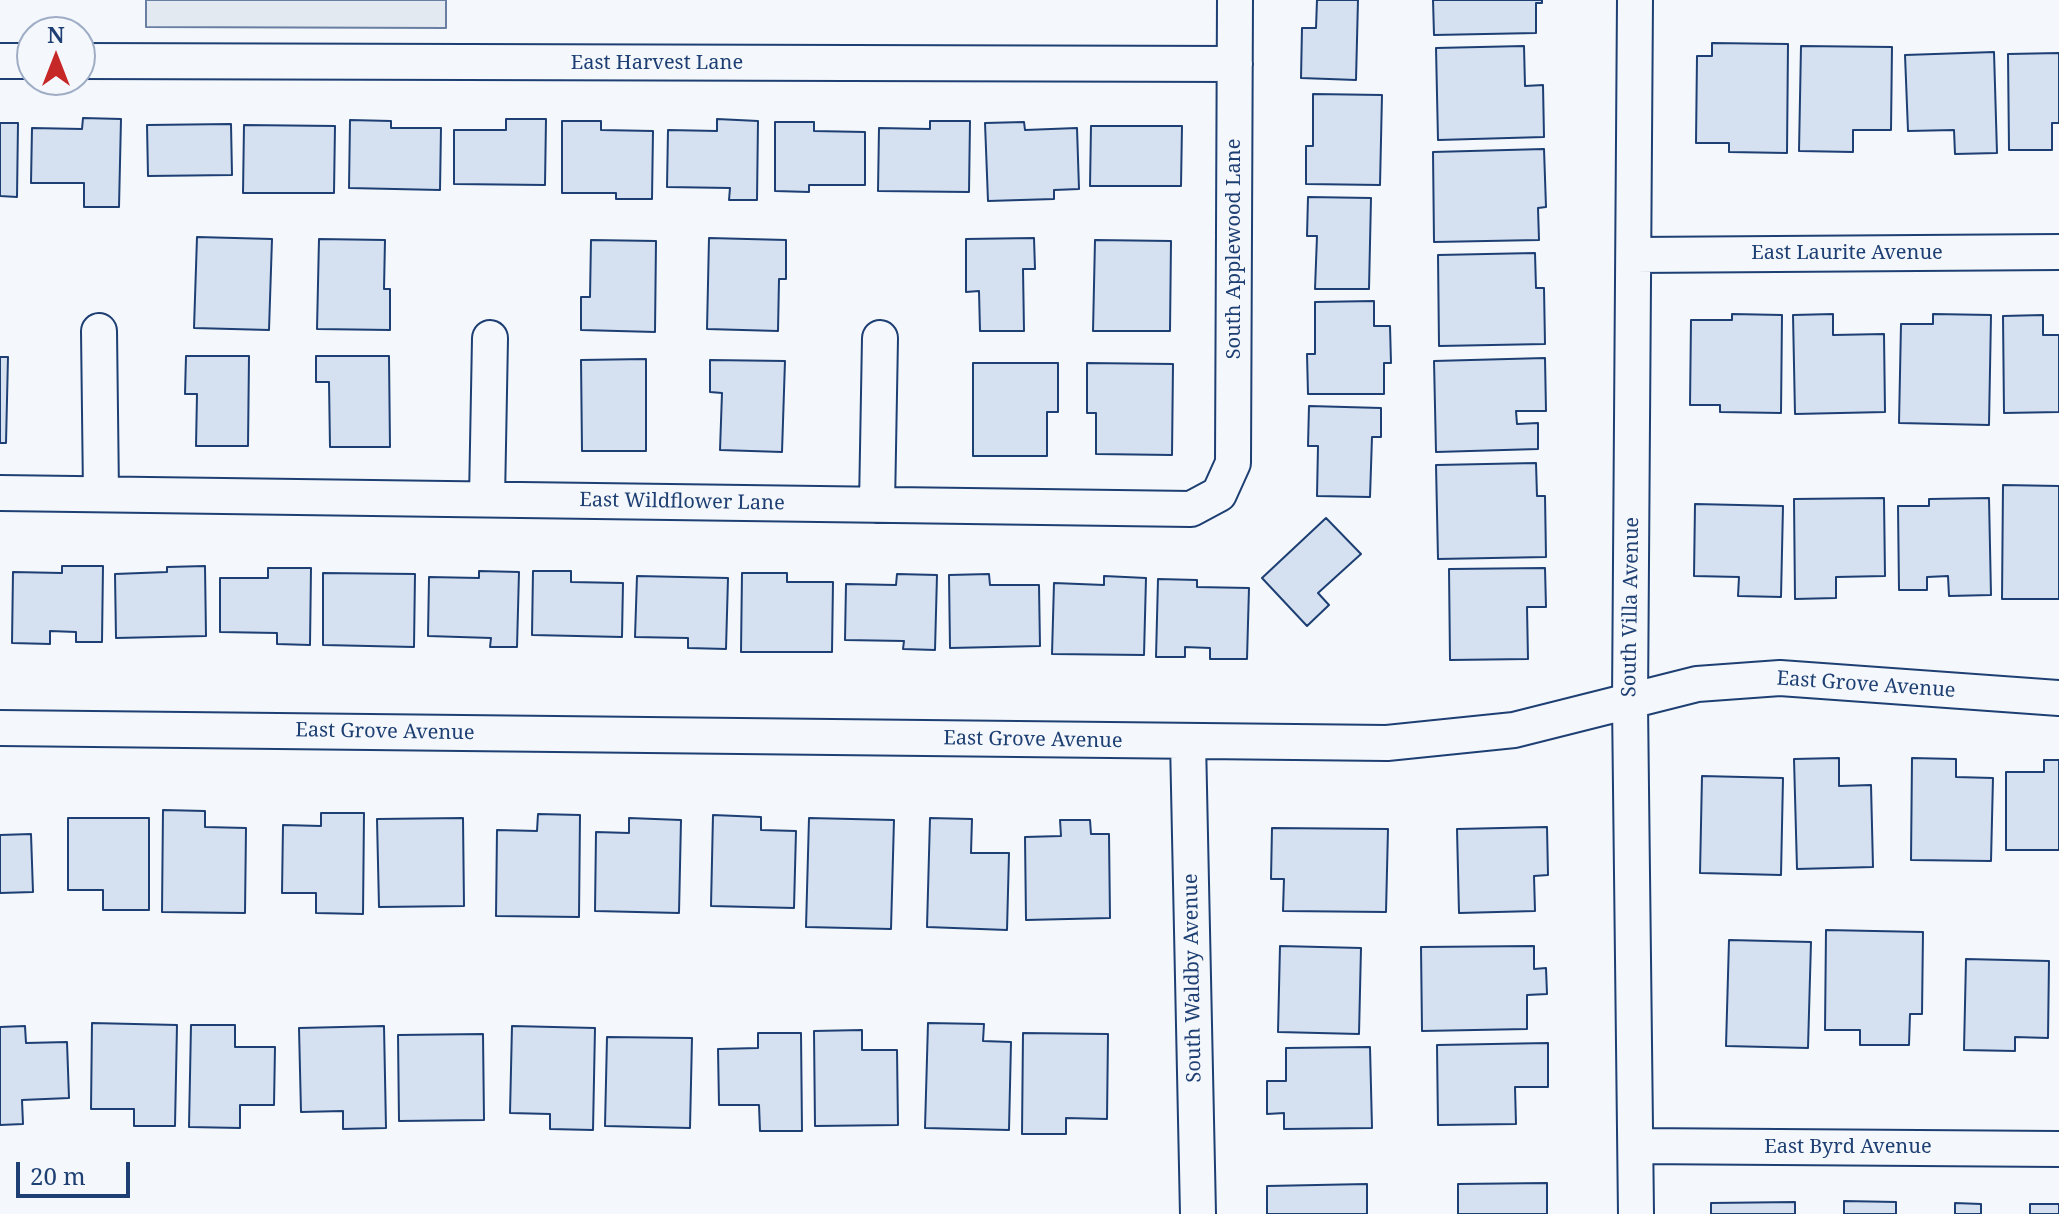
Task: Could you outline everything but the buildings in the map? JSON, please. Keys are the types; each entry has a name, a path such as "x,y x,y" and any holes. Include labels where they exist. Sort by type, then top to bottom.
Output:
{"street":[{"name":"South Applewood Lane","path":"1219,494 1233,463 1235,0"},
{"name":"South Villa Avenue","path":"1635,0 1630,703 1636,1214"},
{"name":"East Harvest Lane","path":"96,61 1235,64"},
{"name":"East Laurite Avenue","path":"1635,255 2059,252"},
{"path":"99,331 101,493"},
{"path":"487,499 490,338"},
{"path":"877,505 880,338"},
{"name":"East Wildflower Lane","path":"0,493 1191,509 1219,494"},
{"name":"East Grove Avenue","path":"0,728 1387,743 1514,730 1697,684 1780,678 2059,698"},
{"name":"South Waldby Avenue","path":"1188,741 1198,1214"},
{"name":"East Byrd Avenue","path":"1637,1146 2059,1149"}],"shaded area":[{"path":"146,0 446,0 446,28 146,27"}]}
